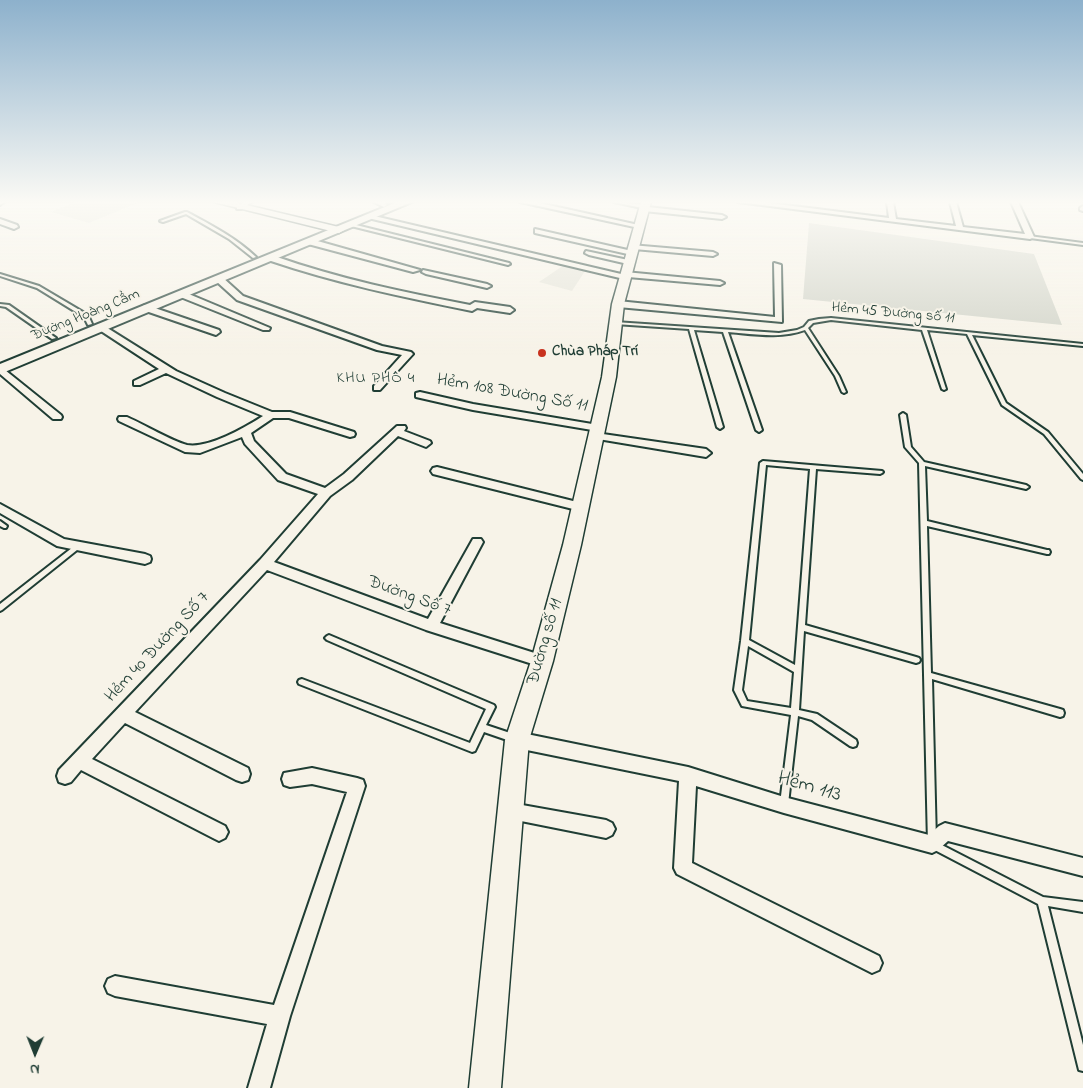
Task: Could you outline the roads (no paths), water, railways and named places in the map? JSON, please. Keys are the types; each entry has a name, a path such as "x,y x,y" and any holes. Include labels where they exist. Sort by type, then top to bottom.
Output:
{"main road":[{"name":"Đường Hoàng Cầm","path":"0,369 95,325 267,253"},
{"name":"Đường Hoàng Cầm","path":"0,360 54,338 146,308 285,253"},
{"name":"Đường số 11","path":"485,1088 517,740 542,661 581,507 609,377 616,313 632,253"}],"street":[{"path":"351,253 416,270"},
{"path":"576,253 629,262 713,254"},
{"path":"589,253 720,283"},
{"path":"602,253 629,262"},
{"path":"272,258 320,275 366,288 472,308 475,304 510,310"},
{"path":"616,313 779,320 777,265"},
{"path":"426,272 487,286"},
{"path":"219,279 240,298 380,348 408,354 377,388"},
{"path":"181,294 266,328"},
{"path":"146,308 216,332"},
{"path":"95,325 166,369 221,395 271,415 290,415 350,434"},
{"path":"0,369 57,417"},
{"path":"137,383 166,369"},
{"name":"Hẻm 108 Đường Số 11","path":"420,395 706,453"},
{"path":"123,419 192,450 200,449 246,432 271,415"},
{"name":"Hẻm 40 Đường Số 7","path":"65,776 265,564 326,493 348,477 399,430 426,443"},
{"path":"246,432 249,442 282,477 326,493"},
{"path":"437,471 581,507"},
{"path":"0,508 61,543 145,559"},
{"path":"431,626 477,542"},
{"name":"Đường Số 7","path":"265,564 431,626 542,661"},
{"path":"123,714 242,774"},
{"name":"Hẻm 113","path":"517,740 688,775 784,805 932,844"},
{"path":"80,760 219,832"},
{"path":"688,775 683,868 872,962"},
{"path":"259,1088 280,1016 357,786 312,776 290,779"},
{"path":"511,811 606,829"},
{"path":"932,844 944,832 1083,867"},
{"path":"115,986 280,1016"}],"lane":[{"path":"249,253 254,257"},
{"path":"456,253 508,264"},
{"path":"0,275 38,287 86,316 95,325"},
{"path":"0,305 7,306 54,338"},
{"name":"Hẻm 45 Đường số 11","path":"616,313 691,328 779,334 806,328 811,322 831,319 1083,345"},
{"path":"691,328 720,426"},
{"path":"806,328 837,376 844,392"},
{"path":"924,328 944,389"},
{"path":"725,330 759,430"},
{"path":"969,334 1004,404 1046,433 1083,478"},
{"path":"903,415 908,447 922,463 1026,487"},
{"path":"853,743 814,717 745,704 738,690 745,641 763,463 880,472"},
{"path":"922,463 932,844 1042,901 1083,906"},
{"path":"784,805 795,712 813,467"},
{"path":"924,523 1047,552"},
{"path":"0,608 79,546"},
{"path":"800,626 916,660"},
{"path":"302,682 472,748 491,707 329,638"},
{"path":"745,641 797,670"},
{"path":"928,675 1060,713"},
{"path":"481,727 517,740"},
{"path":"1042,901 1083,1066"}],"place":[{"name":"Chùa Pháp Trí","path":"542,353"}],"district":[{"name":"KHU PHỐ 4","path":"376,379"}]}
